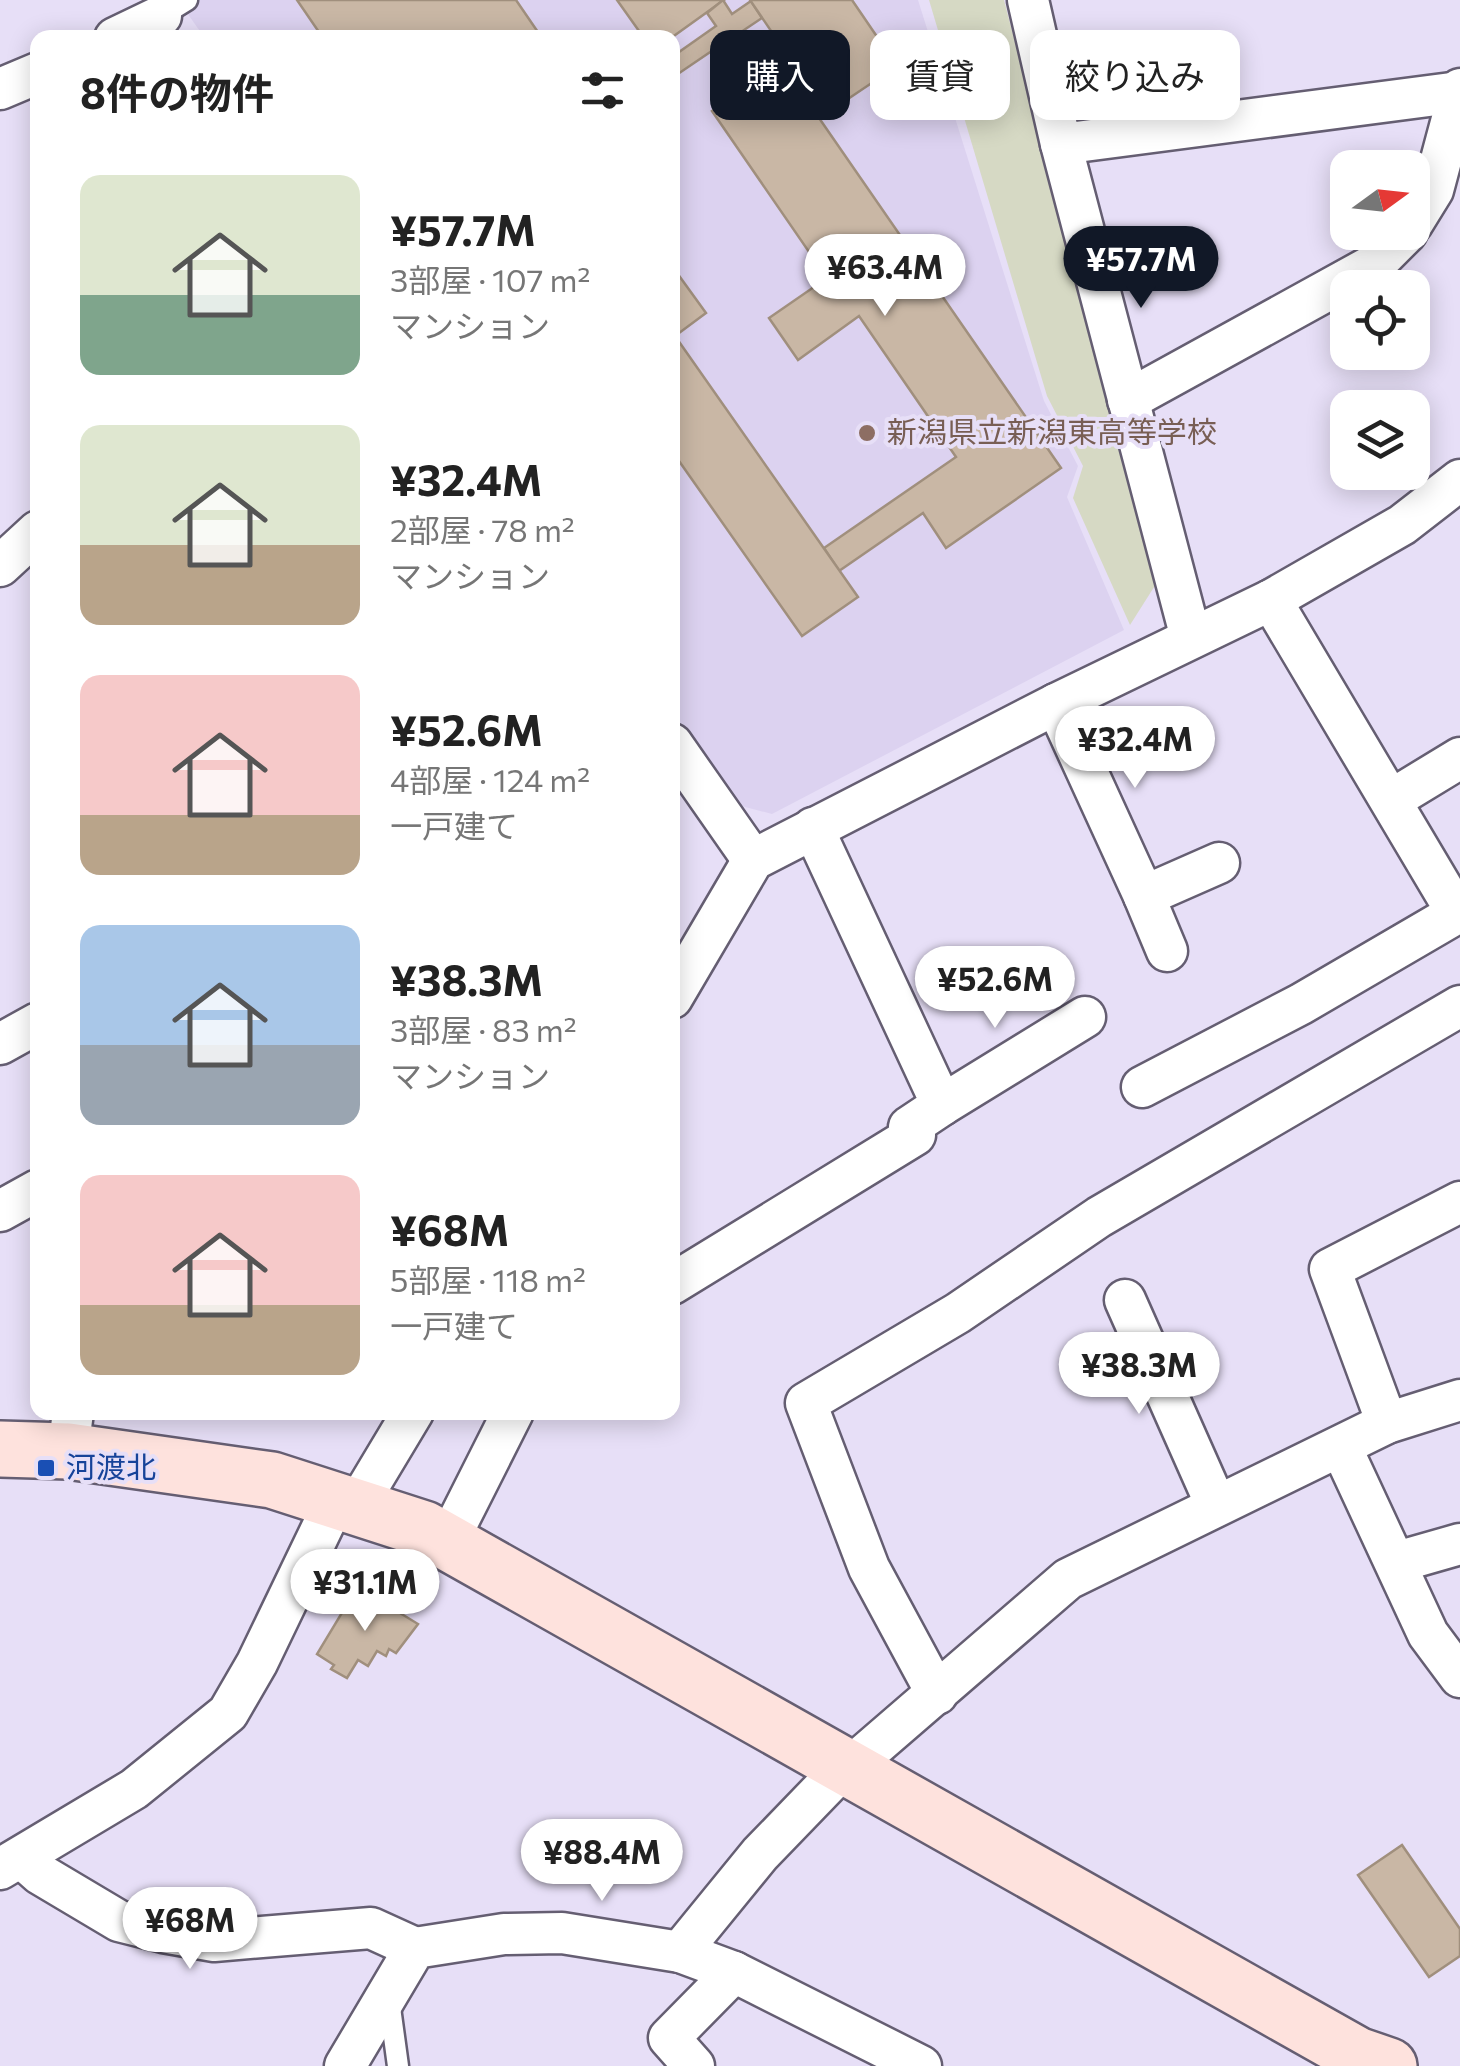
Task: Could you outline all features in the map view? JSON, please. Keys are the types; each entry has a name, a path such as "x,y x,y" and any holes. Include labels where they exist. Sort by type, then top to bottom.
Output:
{"street":[{"path":"1028,0 1061,144 1191,638"},
{"path":"132,30 169,13"},
{"path":"0,88 30,76"},
{"path":"1061,144 1460,91 1430,195"},
{"path":"1128,400 1375,264 1389,250"},
{"path":"680,984 753,860 1056,704 1271,600 1402,526 1460,480"},
{"path":"0,566 30,538"},
{"path":"1142,1087 1300,1004 1457,913 1271,600"},
{"path":"1056,704 1167,951"},
{"path":"680,755 753,860"},
{"path":"1390,800 1460,758"},
{"path":"813,828 942,1105"},
{"path":"1144,896 1219,863"},
{"path":"938,1694 869,1568 806,1403 958,1313 1099,1217 1460,1006"},
{"path":"680,1279 915,1135 909,1127 1085,1017"},
{"path":"0,1044 30,1027"},
{"path":"1386,1422 1330,1270 1460,1202"},
{"path":"1125,1300 1216,1505"},
{"path":"680,1952 760,1854 846,1768 938,1694 1068,1578 1342,1447 1386,1422 1460,1400"},
{"path":"11,1864 134,1789 228,1713 345,1504 407,1420"},
{"path":"448,1541 509,1420"},
{"path":"0,1449 70,1432 272,1480 424,1529 1357,2055 1390,2066"},
{"path":"1342,1447 1428,1634 1460,1678"},
{"path":"1397,1562 1460,1544"},
{"path":"11,1864 40,1874 119,1921 214,1940 371,1928 414,1948 504,1934 562,1933 680,1952 734,1972 922,2066"},
{"path":"344,2066 414,1948"},
{"path":"694,2066 669,2038 734,1972"}],"lane":[{"path":"388,1994 398,2066"}],"shaded area":[{"name":"新潟県立新潟東高等学校","path":"178,0 918,0 927,30 870,30 870,120 956,120 1044,401 1078,466 1067,497 1124,630 772,814 734,804 680,725 680,30 199,30"}],"green space":[{"path":"929,0 1004,0 1030,100 1030,120 1035,120 1156,584 1130,625 1073,498 1083,466 1047,396 965,120 1010,120 1010,30 938,30"}],"building":[{"path":"297,0 516,0 537,30 318,30"},
{"path":"617,0 724,0 680,32 638,30"},
{"path":"723,0 732,14 751,1 762,18 744,30 710,30 716,26 707,13"},
{"path":"750,0 852,0 872,30 870,84 850,98 850,30 770,30"},
{"path":"710,30 710,52 680,73 680,51"},
{"path":"718,120 820,120 1061,468 946,548 923,513 839,571 824,548 956,457 859,316 798,360 769,318 827,278"},
{"path":"680,277 706,313 680,332"},
{"path":"680,343 858,597 802,636 680,462"},
{"path":"364,1591 418,1624 396,1653 389,1649 386,1656 377,1651 368,1666 358,1660 347,1678 317,1654 346,1606 356,1603"},
{"path":"1402,1845 1460,1929 1460,1956 1429,1977 1358,1875"}],"place":[{"name":"新潟県立新潟東高等学校","path":"867,433"},
{"name":"河渡北","path":"46,1468"}]}
